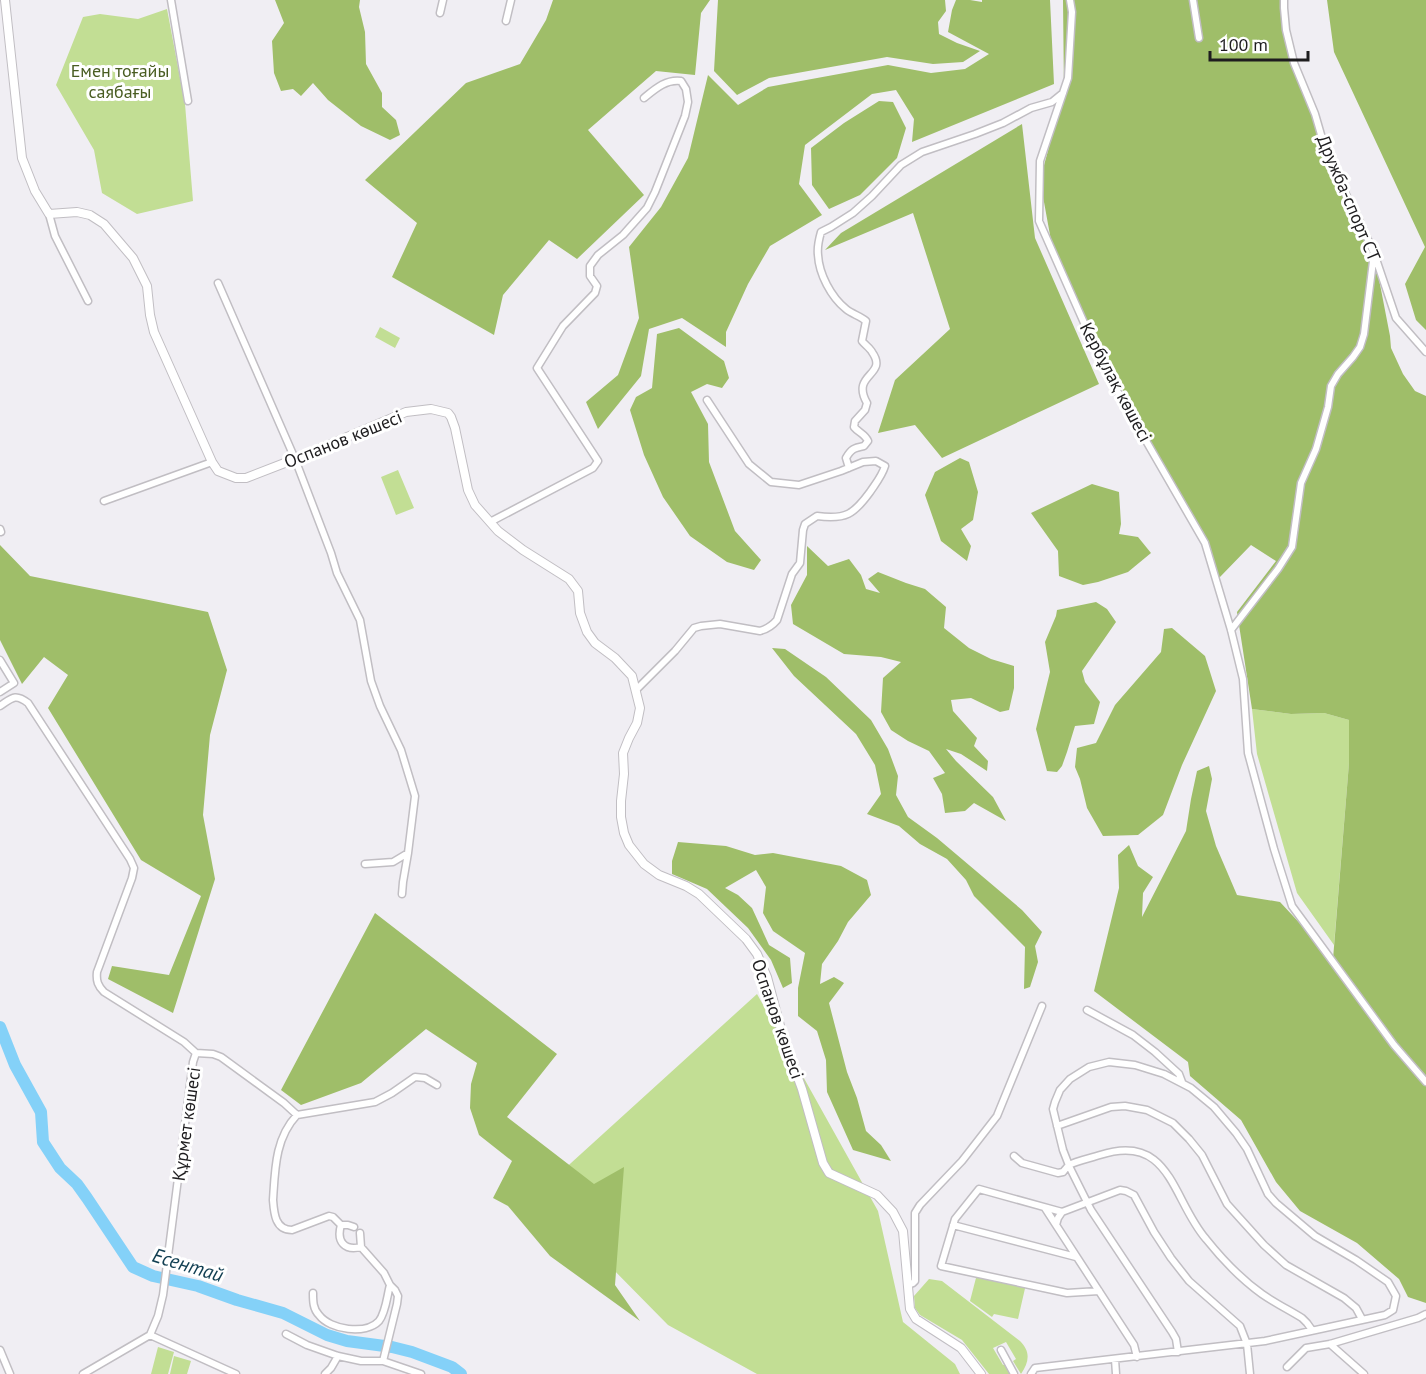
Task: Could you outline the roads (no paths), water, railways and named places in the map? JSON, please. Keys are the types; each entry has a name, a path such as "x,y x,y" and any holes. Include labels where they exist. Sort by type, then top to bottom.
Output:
{"street":[{"path":"5,0 22,158 35,191 49,214 55,236 88,301"},
{"path":"171,0 188,101"},
{"path":"440,13 443,0"},
{"path":"506,21 511,0"},
{"name":"Кербұлақ көшесі","path":"1070,0 1072,12 1068,78 1040,162 1039,221 1104,368 1205,543 1243,679 1248,753 1292,906 1394,1045 1426,1082"},
{"path":"1193,0 1199,38"},
{"name":"Дружба-спорт СТ","path":"1284,0 1286,30 1294,63 1315,114 1334,171 1374,253 1396,318 1426,352"},
{"path":"490,522 593,468 598,460 537,368 563,326 596,293 597,286 590,276 590,266 598,255 623,235 647,208 655,192 685,116 688,102 686,89 681,81 672,80 644,98"},
{"path":"849,468 846,458 850,450 864,446 868,441 865,435 854,427 855,421 865,410 867,403 862,395 861,387 865,379 874,371 877,363 873,353 862,341 866,321 848,311 836,299 823,277 818,256 821,232 853,213 901,165 922,152 1003,123 1031,108 1052,102 1064,92"},
{"path":"49,214 77,212 90,214 104,224 133,258 147,286 154,332 212,462 104,501"},
{"path":"1231,630 1292,547 1301,483 1316,448 1328,406 1330,387 1360,347 1364,334 1374,253"},
{"path":"218,283 295,459 337,573 360,620 370,681 401,750 415,796 402,894"},
{"path":"636,690 675,651 694,628 720,624 760,631 772,626 777,620 792,574 800,563 803,530 806,524 818,516 837,518 857,509 882,475 885,466 876,461 863,462 799,485 771,482 749,464 707,400"},
{"name":"Оспанов көшесі","path":"212,462 218,471 236,478 246,478 406,412 431,409 448,413 455,428 468,490 475,505 498,531 569,579 578,591 580,613 587,632 632,676 640,708 637,723 623,753 621,817 629,845 644,864 658,875 699,894 746,939 757,954 802,1089 823,1164 829,1173 877,1195 893,1212 903,1231 910,1309 916,1319 961,1348 981,1374"},
{"path":"0,660 15,684 0,692"},
{"name":"Құрмет көшесі","path":"0,706 13,697 20,697 28,703 134,868 97,972 96,980 99,987 104,993 184,1042 196,1053 164,1289 158,1316 150,1335"},
{"path":"365,864 393,862 408,853"},
{"path":"908,1285 915,1281 915,1213 962,1161 997,1116 1042,1006"},
{"path":"1087,1010 1133,1035 1179,1074 1182,1083"},
{"path":"196,1053 222,1057 297,1115"},
{"path":"1031,1374 1035,1368 1137,1357 1247,1344 1265,1341 1385,1315 1393,1310 1396,1296 1388,1282 1341,1250 1315,1236 1268,1194 1247,1149 1214,1107 1182,1083 1164,1074 1135,1065 1109,1062 1089,1067 1070,1079 1060,1090 1053,1109 1057,1126 1069,1165 1087,1203 1172,1332 1176,1339 1178,1352"},
{"path":"354,1227 341,1225 329,1216 292,1230 281,1227 277,1222 273,1200 278,1147 292,1121 297,1115 375,1102 415,1077 425,1078 437,1085"},
{"path":"1057,1126 1111,1107 1125,1106 1147,1110 1173,1123 1202,1155 1227,1204 1249,1230 1286,1265 1344,1298 1356,1308 1362,1319"},
{"path":"1014,1156 1022,1163 1058,1173 1063,1172 1069,1165 1114,1150 1145,1154 1165,1170 1191,1219 1204,1238 1242,1278 1302,1318 1312,1330"},
{"path":"1099,1291 1068,1293 941,1266 955,1219 979,1189 1062,1212 1120,1190 1134,1194 1154,1232 1189,1281 1240,1326 1247,1344 1250,1374"},
{"path":"1045,1208 1134,1345 1137,1357"},
{"path":"1056,1225 1062,1212"},
{"path":"341,1225 339,1239 343,1245 349,1248 362,1247"},
{"path":"953,1225 1076,1257"},
{"path":"360,1233 362,1247 384,1273 398,1296 383,1361"},
{"path":"313,1293 314,1306 323,1320 330,1324 360,1330 379,1321 383,1315 390,1285"},
{"path":"1287,1367 1306,1348 1330,1344 1426,1314"},
{"path":"286,1334 307,1345 338,1356 361,1361 383,1361 421,1374"},
{"path":"83,1374 150,1335 236,1374"},
{"path":"1330,1344 1364,1374"},
{"path":"0,1350 10,1374"},
{"path":"1001,1350 1014,1374"},
{"path":"325,1374 338,1356"},
{"path":"1115,1359 1116,1374"}],"waterway":[{"name":"Есентай","path":"0,1027 15,1065 41,1112 43,1142 60,1168 77,1184 133,1267 153,1276 198,1286 283,1313 327,1335 347,1341 412,1352 452,1367 461,1374"}],"park label":[{"name":"Емен тоғайы саябағы","path":"120,80"}]}
